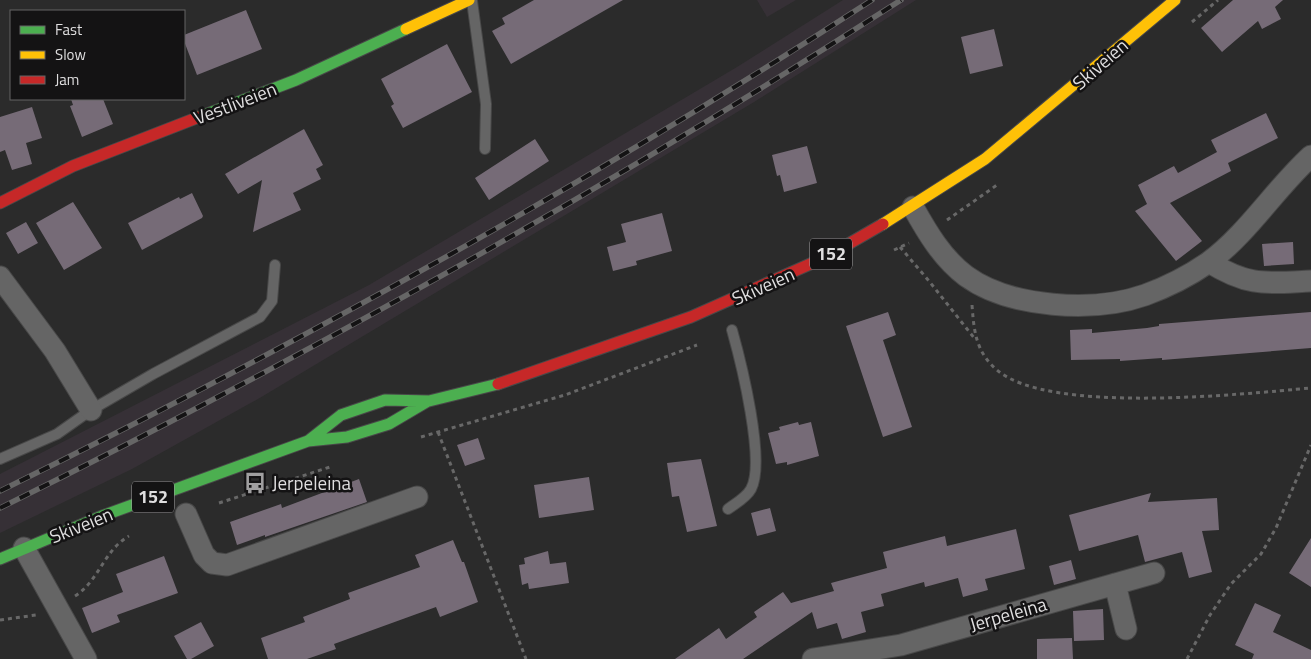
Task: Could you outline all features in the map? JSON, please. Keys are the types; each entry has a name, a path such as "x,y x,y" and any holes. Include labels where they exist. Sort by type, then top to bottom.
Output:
{"main road":[{"name":"Vestliveien","path":"0,203 73,166 296,80 471,0"},
{"name":"Skiveien","path":"308,441 341,415 385,400 429,401 505,382 623,342 715,307 826,257 913,207 964,174 1006,142 1175,0"},
{"name":"Skiveien","path":"0,559 102,516 308,441 347,437 390,424 429,401"}],"street":[{"path":"913,207 940,250 954,265 976,282 1000,292 1035,302 1062,305 1114,302 1143,296 1172,285 1209,262 1240,233 1294,171 1311,156"},
{"path":"1209,262 1232,276 1261,283 1311,281"},
{"path":"0,277 55,351 91,410"},
{"path":"186,514 204,555 212,563 228,565 417,497"},
{"name":"Skiveien","path":"24,548 86,659"},
{"name":"Jerpeleina","path":"813,659 900,652 1115,584 1154,574"},
{"path":"1115,584 1126,629"}],"lane":[{"path":"471,0 486,104 485,149"},
{"path":"0,459 57,434 91,410 153,374 260,317 272,301 275,265"},
{"path":"728,509 742,499 750,489 756,466 747,402 732,330"}],"path":[{"path":"900,248 975,339 989,362 999,372 1022,384 1042,391 1139,399 1311,388"},
{"path":"975,339 972,305 976,282"},
{"path":"420,438 614,378 732,330"},
{"path":"438,432 526,659"},
{"path":"1187,659 1210,615 1231,584 1261,554 1276,528 1311,445"},
{"path":"186,514 339,464"},
{"path":"0,620 30,617 56,607 83,590 113,547 135,533"}],"shaded area":[{"path":"757,0 796,0 767,17"},
{"path":"843,0 916,0 754,102 258,399 132,469 0,533 0,474 369,285 737,67"}],"building":[{"path":"534,0 623,0 511,64 492,31 505,24 502,18"},
{"path":"1233,0 1283,0 1275,7 1281,19 1262,29 1258,21 1222,52 1201,28"},
{"path":"246,10 262,49 197,75 185,44 185,35"},
{"path":"994,29 1003,66 970,74 961,37"},
{"path":"447,44 472,92 403,128 391,106 394,104 381,79"},
{"path":"71,100 103,100 113,124 82,137 70,106 73,105"},
{"path":"32,107 42,138 26,143 32,164 12,170 5,150 0,152 0,117"},
{"path":"1266,113 1278,138 1228,163 1231,171 1170,203 1202,241 1176,261 1135,211 1147,204 1138,185 1174,166 1178,173 1217,152 1211,140"},
{"path":"304,129 323,165 316,169 321,179 293,193 301,210 253,232 262,180 238,194 225,174"},
{"path":"535,139 549,161 489,200 475,178"},
{"path":"807,146 817,183 784,192 780,175 777,176 772,155"},
{"path":"192,193 203,216 202,218 142,250 128,223 179,197 180,199"},
{"path":"73,202 102,248 64,270 36,223"},
{"path":"662,213 672,251 636,261 637,265 613,271 607,247 626,242 621,224"},
{"path":"26,222 38,243 18,254 6,233"},
{"path":"1293,242 1294,264 1264,266 1262,244"},
{"path":"888,312 896,335 883,340 912,427 883,437 846,326"},
{"path":"1311,312 1311,348 1162,360 1162,358 1120,361 1120,359 1071,360 1070,330 1092,329 1092,333 1147,328 1159,326 1159,324"},
{"path":"798,422 799,425 811,422 819,456 787,465 787,462 776,464 768,433 780,430 779,427"},
{"path":"478,438 485,459 465,466 457,445"},
{"path":"701,459 717,526 687,532 679,496 672,497 667,463"},
{"path":"589,477 594,510 539,518 534,485"},
{"path":"359,479 367,502 237,545 230,522 281,504 282,508"},
{"path":"1151,493 1148,502 1217,498 1219,530 1202,531 1212,572 1189,578 1182,552 1145,562 1138,535 1079,551 1069,515"},
{"path":"770,508 776,531 757,536 751,513"},
{"path":"1016,529 1025,569 985,579 988,590 963,597 958,578 925,587 924,582 881,594 884,606 861,612 866,632 842,639 837,623 817,629 812,612 743,659 675,659 719,628 726,639 757,617 754,612 783,592 791,603 834,591 831,583 887,568 883,552 945,536 947,546"},
{"path":"1311,538 1311,587 1289,573"},
{"path":"453,540 462,562 464,562 478,602 440,617 436,607 334,644 336,649 307,659 268,659 261,638 305,622 303,617 350,599 348,593 420,567 415,555"},
{"path":"548,551 550,564 566,562 569,583 529,589 528,583 522,585 519,565 525,564 524,558"},
{"path":"164,556 178,593 117,615 120,622 92,633 82,608 123,592 116,574"},
{"path":"1071,560 1076,579 1054,585 1049,566"},
{"path":"1255,603 1281,615 1273,632 1311,650 1311,659 1252,659 1254,654 1235,645"},
{"path":"1103,609 1104,640 1074,641 1073,611"},
{"path":"201,622 214,646 191,659 187,659 174,636"},
{"path":"1072,638 1073,659 1037,659 1037,639"}],"railway":[{"path":"0,491 223,378 443,258 660,132 872,0"},
{"path":"0,508 116,450 458,267 681,137 901,0"}],"traffic: fast":[{"path":"199,117 296,80 406,29"},
{"path":"308,441 341,415 385,400 429,401 498,384"},
{"path":"0,559 102,516 308,441 347,437 389,424 428,401"}],"traffic: slow":[{"path":"406,29 469,0"},
{"path":"883,224 985,159 1175,0"}],"traffic: jam":[{"path":"0,203 73,166 199,117"},
{"path":"498,384 691,317 826,257 883,224"}],"place":[{"name":"Jerpeleina","path":"255,483"}]}
